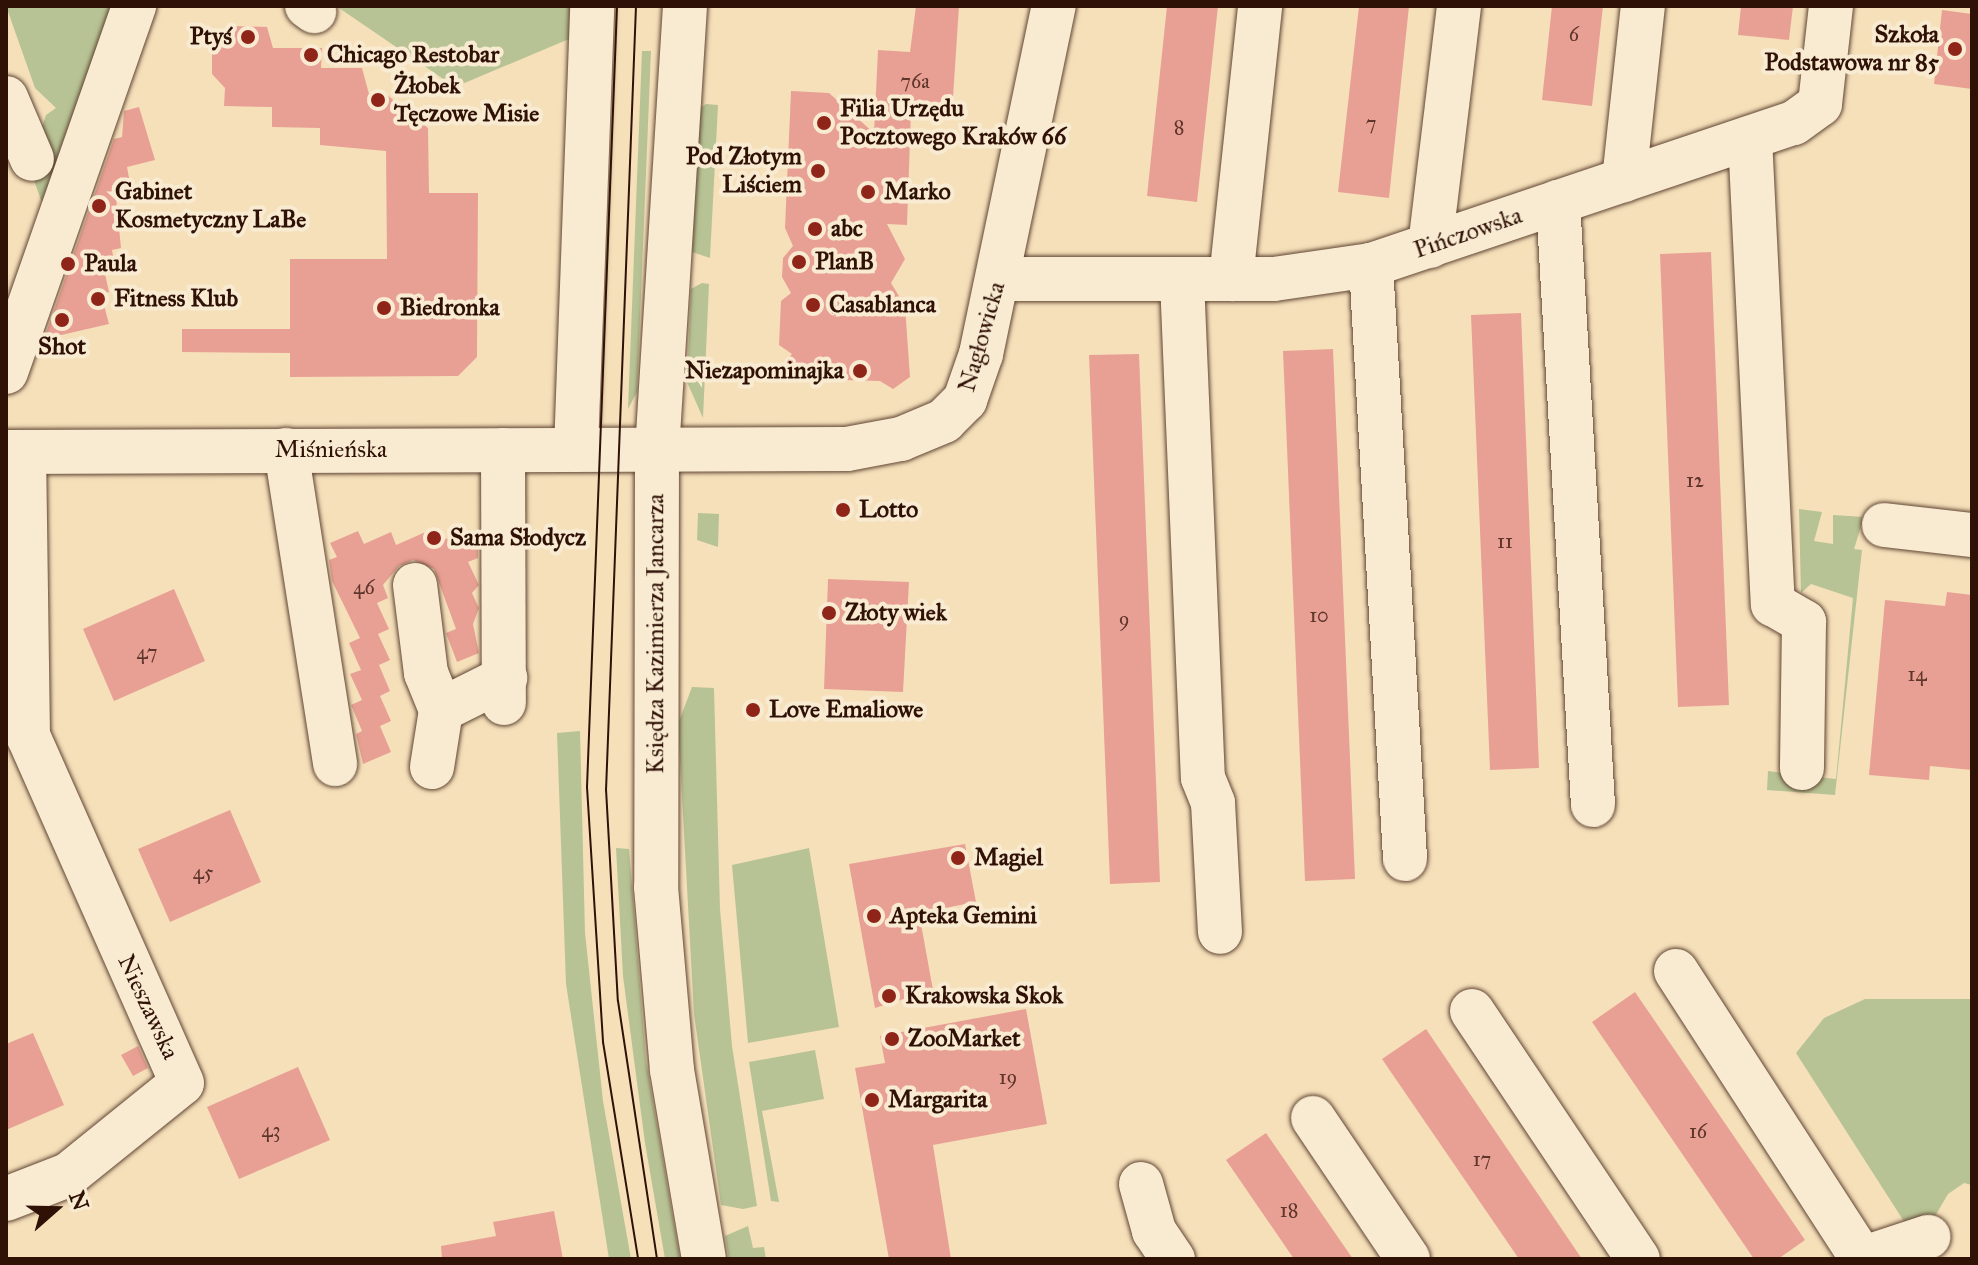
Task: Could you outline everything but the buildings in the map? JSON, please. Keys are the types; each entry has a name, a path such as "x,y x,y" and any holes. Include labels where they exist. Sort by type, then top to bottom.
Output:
{"street":[{"path":"6,372 134,6"},
{"path":"307,6 314,6"},
{"path":"576,450 592,6"},
{"name":"Księdza Kazimierza Jancarza","path":"685,6 657,450 656,887 672,1070 704,1259"},
{"name":"Nagłowicka","path":"657,450 847,449 901,439 944,421 965,400 1000,279 1054,6"},
{"path":"1231,279 1260,6"},
{"path":"1430,246 1459,6"},
{"path":"1624,180 1643,6"},
{"name":"Pińczowska","path":"1000,279 1231,279 1371,265 1430,246 1794,123 1820,104 1831,6"},
{"path":"6,98 32,159"},
{"path":"1750,138 1773,604 1804,622 1802,768"},
{"path":"1558,202 1593,805"},
{"path":"1371,265 1405,859"},
{"path":"1182,280 1203,778 1213,803 1220,932"},
{"path":"286,450 335,764"},
{"path":"441,710 504,690 503,450"},
{"name":"Miśnieńska","path":"15,452 657,450"},
{"name":"Nieszawska","path":"6,1199 68,1175 182,1083 17,738 15,452"},
{"path":"1884,525 1972,535"},
{"path":"415,585 426,673 441,710 432,767"},
{"path":"1676,971 1862,1259 1928,1237"},
{"path":"1472,1011 1638,1259"},
{"path":"1313,1118 1408,1259"},
{"path":"1141,1184 1154,1231 1173,1259"}],"green space":[{"path":"6,6 112,6 44,208 29,167 46,115 56,108 35,88"},
{"path":"570,6 569,39 455,87 339,8"},
{"path":"642,51 651,51 637,392 628,409"},
{"path":"706,104 718,105 710,258 692,252 699,109"},
{"path":"702,283 709,284 703,418 687,382 691,289"},
{"path":"1799,509 1822,512 1814,541 1833,544 1833,515 1864,517 1854,549 1862,550 1835,795 1767,790 1768,771 1836,779 1853,598 1811,584 1801,593"},
{"path":"698,513 719,514 718,547 697,540"},
{"path":"692,687 714,688 720,909 732,1046 757,1206 743,1209 721,1205 694,1014 678,724"},
{"path":"580,731 585,933 603,1101 631,1259 609,1259 566,984 557,733"},
{"path":"616,848 629,849 646,1061 680,1259 665,1259 645,1143 623,976"},
{"path":"809,848 839,1027 748,1043 732,865"},
{"path":"1865,999 1972,999 1972,1185 1964,1183 1948,1194 1934,1218 1905,1223 1796,1053 1824,1018"},
{"path":"815,1050 824,1099 762,1111 779,1202 771,1201 749,1062"},
{"path":"748,1226 753,1248 764,1247 766,1259 729,1259 725,1236"}],"tram line":[{"path":"617,6 587,787 603,1042 638,1259"},
{"path":"636,6 606,789 618,1001 657,1259"}],"place":[{"name":"Ptyś","path":"248,37"},
{"name":"Szkoła Podstawowa nr 85","path":"1955,49"},
{"name":"Chicago Restobar","path":"311,55"},
{"name":"Żłobek Tęczowe Misie","path":"378,100"},
{"name":"Filia Urzędu Pocztowego Kraków 66","path":"824,123"},
{"name":"Pod Złotym Liściem","path":"818,171"},
{"name":"Marko","path":"868,192"},
{"name":"Gabinet Kosmetyczny LaBe","path":"99,206"},
{"name":"abc","path":"815,229"},
{"name":"PlanB","path":"799,262"},
{"name":"Paula","path":"68,264"},
{"name":"Fitness Klub","path":"98,299"},
{"name":"Casablanca","path":"813,305"},
{"name":"Biedronka","path":"384,308"},
{"name":"Shot","path":"62,320"},
{"name":"Niezapominajka","path":"860,371"},
{"name":"Lotto","path":"843,510"},
{"name":"Sama Słodycz","path":"434,538"},
{"name":"Złoty wiek","path":"829,613"},
{"name":"Love Emaliowe","path":"753,710"},
{"name":"Magiel","path":"958,858"},
{"name":"Apteka Gemini","path":"874,916"},
{"name":"Krakowska Skok","path":"889,996"},
{"name":"ZooMarket","path":"892,1039"},
{"name":"Margarita","path":"872,1100"}]}
